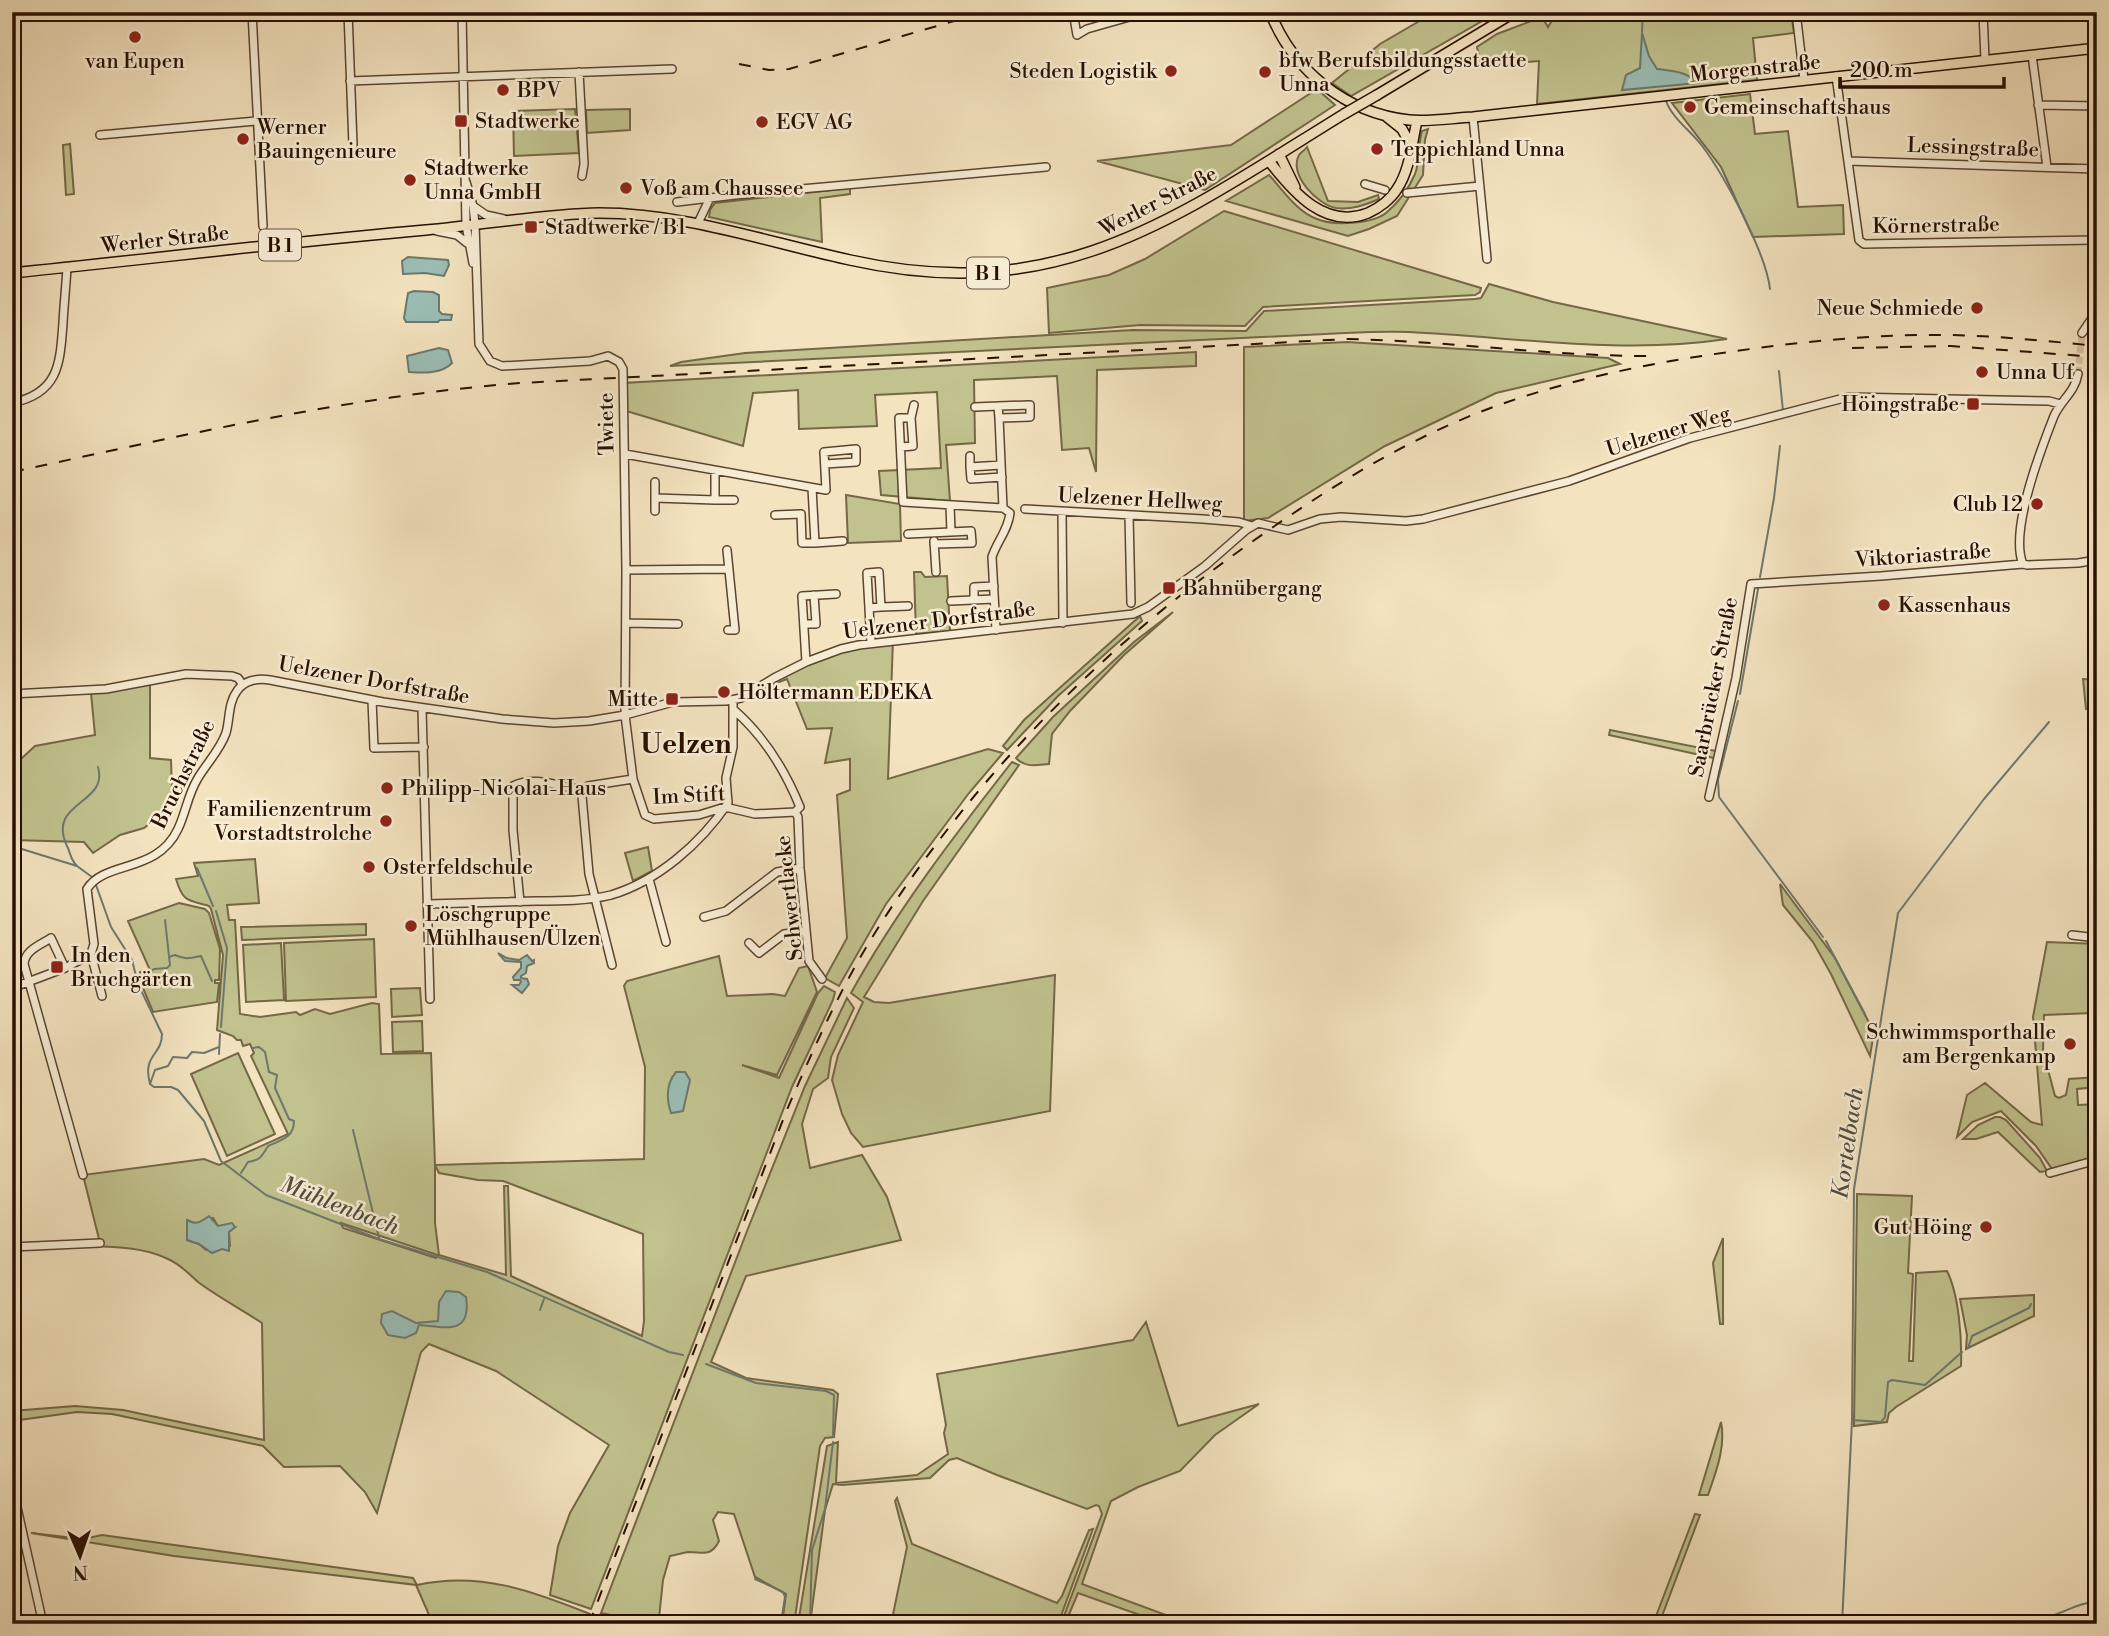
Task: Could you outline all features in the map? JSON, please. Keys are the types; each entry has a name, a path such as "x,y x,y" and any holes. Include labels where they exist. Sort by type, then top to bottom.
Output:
{"main road":[{"path":"1270,12 1290,49 1316,79 1345,99 1385,116 1402,130 1407,138"},
{"name":"Werler Straße","path":"12,273 574,214 619,214 698,223 849,260 906,270 952,274 1042,266 1083,256 1138,235 1191,207 1515,12"},
{"name":"Morgenstraße","path":"1385,116 1412,120 1474,117 2097,48"},
{"path":"1407,162 1407,138 1412,120"},
{"path":"1269,161 1314,208 1332,216 1365,214 1390,198 1398,189 1407,162 1412,120"},
{"path":"1279,155 1297,192"}],"street":[{"path":"252,12 263,226"},
{"path":"348,12 353,145"},
{"path":"462,12 466,182 470,225"},
{"path":"1073,12 1077,35 1087,29 1147,12"},
{"path":"1796,12 1804,80"},
{"path":"1983,12 1985,60"},
{"path":"2032,55 2047,167"},
{"path":"351,81 672,69"},
{"path":"579,72 584,164 582,176"},
{"name":"Körnerstraße","path":"1836,76 1859,240 1864,244 2097,240"},
{"path":"2038,105 2097,106"},
{"path":"1474,117 1487,259"},
{"path":"100,135 257,121"},
{"name":"Lessingstraße","path":"1848,160 2097,169"},
{"path":"677,202 1046,167"},
{"path":"466,182 473,206 470,225"},
{"path":"1365,184 1385,190"},
{"path":"1407,194 1480,186"},
{"path":"698,223 710,198"},
{"path":"473,206 486,215 507,220"},
{"name":"Twiete","path":"470,225 468,244 475,270"},
{"name":"Twiete","path":"470,225 479,344 490,361 510,367 590,361 608,356 619,362 623,369 625,715"},
{"path":"430,229 457,235 468,244"},
{"path":"12,403 37,395 57,371 61,352 67,267"},
{"path":"2082,333 2097,311"},
{"path":"2023,564 2020,544 2023,513 2048,430 2060,404 2073,390 2078,374"},
{"name":"Uelzener Weg","path":"1252,526 1262,524 1291,530 1331,518 1406,521 1436,517 1569,481 1690,438 1848,397 2049,401 2060,404"},
{"path":"913,446 911,418 914,405"},
{"path":"975,407 1030,405 1030,417 999,418"},
{"path":"998,406 1003,508"},
{"path":"911,418 900,418 903,502 1003,508 1010,513 1005,534 995,547 992,557 996,629"},
{"path":"901,447 923,446"},
{"path":"625,454 826,490 824,452 856,450 856,462 825,464"},
{"path":"970,456 971,479 1002,477"},
{"path":"970,467 1001,465"},
{"path":"715,470 715,500"},
{"path":"655,482 655,512"},
{"path":"812,488 815,543"},
{"path":"655,498 734,499"},
{"path":"950,505 951,532"},
{"name":"Uelzener Hellweg","path":"1025,509 1227,521 1252,526"},
{"path":"1062,512 1063,623"},
{"path":"775,515 813,513"},
{"path":"801,514 802,543 842,541"},
{"path":"1129,514 1131,603"},
{"name":"Uelzener Dorfstraße","path":"243,685 256,679 271,680 422,709 554,723 625,715 673,702 733,700 748,695 806,662 841,649 871,643 1126,616 1144,610 1211,562 1252,526"},
{"path":"908,534 971,531 972,543 934,544"},
{"path":"933,533 936,572"},
{"path":"727,550 734,630"},
{"name":"Viktoriastraße","path":"1751,584 2097,560"},
{"path":"626,570 728,569"},
{"path":"871,643 867,573 879,572 881,607"},
{"name":"Saarbrücker Straße","path":"1709,797 1736,678 1751,584"},
{"path":"974,600 974,587 994,586"},
{"path":"806,662 802,596 836,594"},
{"path":"804,624 816,624 814,595"},
{"path":"951,601 995,599"},
{"path":"869,608 908,606"},
{"path":"626,623 678,624"},
{"path":"12,694 106,689 186,674 232,676 238,678 243,685"},
{"name":"Bruchstraße","path":"91,954 93,944 87,889 100,877 156,855 170,842 179,827 197,779 227,730 232,701 243,685"},
{"path":"372,700 374,748 424,747"},
{"path":"428,904 594,898 619,892 649,878 684,853 725,807 729,798 726,778 733,747 733,700"},
{"path":"422,709 430,999"},
{"name":"Schwertlacke","path":"734,710 750,723 781,766 800,807 795,812 798,817 809,961 822,979"},
{"name":"Im Stift","path":"625,715 632,779 648,818 699,814 725,807 744,813 795,812"},
{"path":"520,902 513,830 513,786 523,782 544,783 583,790 604,783 632,779"},
{"path":"583,790 586,851 594,898 612,965"},
{"path":"704,917 726,911 777,872 800,868"},
{"path":"649,878 666,942"},
{"path":"749,943 759,953 784,934 806,931"},
{"path":"2072,935 2097,938"},
{"path":"65,968 51,939 28,952 25,957 24,964 31,981 83,1175"},
{"path":"12,988 65,968 91,954 102,996"},
{"path":"2050,1173 2097,1160"},
{"path":"12,1248 100,1243"},
{"path":"12,1485 43,1624"}],"green space":[{"path":"1435,12 1498,12 1351,96 1332,83 1380,44"},
{"path":"1557,12 1791,12 1794,33 1753,38 1757,80 1537,104 1539,61 1481,66 1477,47 1497,34 1542,17 1548,27"},
{"path":"1317,89 1335,105 1205,190 1097,161 1231,145"},
{"path":"1750,94 1755,134 1788,131 1798,207 1843,205 1844,234 1753,237 1721,167 1672,103"},
{"path":"575,109 579,153 514,156 513,111"},
{"path":"630,109 630,130 587,133 586,110"},
{"path":"1428,129 1423,175 1397,216 1369,229 1348,236 1226,201 1269,175 1296,206 1310,216 1333,223 1372,220 1395,205 1410,185 1417,169 1422,131"},
{"path":"70,144 74,194 66,195 63,145"},
{"path":"1307,147 1328,201 1358,202 1378,195 1379,199 1348,208 1336,208 1321,201 1307,188 1298,171 1299,155"},
{"path":"850,188 850,194 820,198 822,242 709,217 715,203"},
{"path":"1224,211 1481,288 1480,292 1475,295 1263,307 1245,326 1140,325 1049,333 1047,288 1109,275 1145,259"},
{"path":"1489,284 1553,302 1727,339 1608,345 1377,332 670,366 745,353 1133,330 1246,331 1264,311 1475,299 1481,298"},
{"path":"1347,342 1608,358 1620,364 1496,393 1385,446 1268,518 1244,521 1244,347"},
{"path":"1196,352 1196,366 1097,370 1096,472 1089,448 1062,450 1057,376 974,380 975,443 946,445 950,501 881,495 879,471 941,468 937,392 875,395 877,426 799,429 798,390 753,393 743,446 623,410 623,383"},
{"path":"846,495 900,504 901,541 848,543"},
{"path":"914,572 921,572 925,577 947,576 950,631 916,634"},
{"path":"1173,612 1124,655 1070,711 1052,734 1049,764 1027,765 1016,758 1053,717 1134,642"},
{"path":"1140,616 1142,621 1058,696 1007,750 1003,746 1024,720"},
{"path":"893,640 888,779 988,749 1003,753 969,793 886,904 839,986 825,978 847,938 837,795 850,790 850,759 825,763 832,728 807,729 787,679 774,684 774,678 823,655"},
{"path":"2083,679 2097,680 2097,710 2086,709"},
{"path":"150,684 150,758 171,760 172,791 158,817 144,828 120,835 93,853 84,842 12,840 12,758 22,758 35,746 95,735 91,693"},
{"path":"1610,730 1716,751 1714,758 1609,735"},
{"path":"1012,762 1019,765 923,901 864,997 874,1002 889,1003 1055,975 1050,1111 863,1147 851,1133 842,1114 832,1080 838,1055 863,1002 851,993 907,903"},
{"path":"648,847 652,871 633,881 625,853"},
{"path":"255,859 259,903 227,905 229,920 235,920 240,1014 260,1017 296,1012 300,1015 315,1009 330,1014 372,1003 379,1004 381,1054 431,1053 435,1165 644,1159 645,1067 624,986 627,981 719,956 727,996 785,996 799,968 808,966 817,992 777,1075 742,1065 779,1078 818,993 824,986 835,992 792,1087 591,1609 550,1595 558,1546 570,1513 609,1445 496,1371 429,1344 421,1352 377,1513 365,1492 340,1466 284,1467 263,1446 112,1414 77,1412 12,1421 12,1411 75,1406 123,1410 264,1440 262,1323 198,1282 176,1263 152,1253 92,1246 12,1251 12,1248 100,1243 83,1175 204,1159 219,1165 288,1134 251,1056 254,1053 250,1044 243,1046 241,1040 217,1030 223,955 211,909 187,899 176,879 198,876 194,863","holes":["435,1165 439,1173 478,1180 503,1181 643,1234 642,1336 511,1276 508,1186 504,1186 506,1275 439,1255 435,1223","213,1218 218,1226 235,1227 229,1232 230,1246 206,1250 187,1240 187,1221 194,1224","341,1223 438,1255 436,1258 343,1228"]},
{"path":"1780,884 1835,958 1874,1032 1870,1056 1813,942 1783,905"},
{"path":"179,903 205,909 209,913 220,949 219,980 215,980 215,983 219,983 217,1002 153,1012 140,972 150,970 128,921"},
{"path":"366,924 366,935 242,940 241,927"},
{"path":"374,939 376,997 286,1001 284,943"},
{"path":"2047,942 2097,944 2097,1021 2092,1013 2044,1015 2043,1051 2055,1096 2059,1098 2066,1095 2069,1079 2097,1077 2097,1087 2077,1089 2078,1105 2097,1104 2097,1158 2052,1169 2036,1146 2001,1111 1972,1122 1957,1137 1967,1095 1985,1083 2031,1122 2042,1125 2033,1017"},
{"path":"281,943 284,1000 246,1002 243,945"},
{"path":"420,988 422,1015 392,1017 391,989"},
{"path":"847,998 854,1008 831,1057 828,1078 813,1089 802,1124 810,1168 862,1155 887,1197 901,1240 746,1276 711,1362 746,1378 833,1390 838,1394 834,1437 825,1438 820,1446 795,1618 790,1624 782,1624 786,1594 755,1577 734,1514 718,1512 713,1520 719,1541 710,1552 688,1552 670,1556 663,1580 659,1618 625,1618 601,1613 805,1086"},
{"path":"422,1021 423,1051 393,1052 392,1022"},
{"path":"238,1053 275,1134 227,1156 191,1074"},
{"path":"1995,1117 2006,1120 2040,1158 2047,1171 2040,1172 1998,1132 1976,1139 1963,1139 1978,1125"},
{"path":"1857,1194 1912,1196 1908,1273 1913,1274 1909,1361 1913,1361 1916,1273 1947,1271 1957,1304 1961,1366 1896,1407 1889,1413 1887,1422 1854,1426"},
{"path":"1723,1238 1723,1324 1720,1324 1713,1263"},
{"path":"2034,1295 2034,1316 1966,1349 1967,1335 1960,1299"},
{"path":"1146,1322 1178,1426 1259,1404 1215,1435 1180,1471 1111,1501 1082,1584 1190,1624 1165,1624 1078,1593 1065,1624 1061,1624 1102,1514 1099,1506 1087,1509 957,1458 949,1460 930,1478 833,1484 825,1510 810,1624 798,1624 827,1446 838,1442 836,1483 917,1475 948,1454 937,1374 1133,1340"},
{"path":"1721,1422 1722,1441 1717,1468 1708,1495 1699,1495"},
{"path":"897,1498 912,1544 1057,1603 1089,1530 1093,1529 1058,1624 891,1624 907,1547 895,1501"},
{"path":"1695,1514 1700,1515 1659,1624 1653,1624"},
{"path":"31,1533 83,1539 102,1535 413,1578 417,1585 462,1580 484,1582 527,1591 590,1614 586,1624 433,1624 416,1585 174,1556"}],"water":[{"path":"1642,33 1649,56 1657,69 1684,74 1698,83 1622,90 1626,75 1640,68"},
{"path":"408,257 448,260 449,265 444,276 403,274 402,261"},
{"path":"414,291 439,295 439,311 452,315 451,320 406,322 404,318 408,293"},
{"path":"439,348 448,350 452,363 448,367 432,372 409,372 407,356"},
{"path":"498,953 519,960 527,955 534,960 521,976 527,979 529,984 522,993 512,985 519,985 521,982 513,977 521,968 521,962 505,961"},
{"path":"676,1072 685,1072 690,1080 683,1111 671,1113 668,1091"},
{"path":"209,1216 218,1226 232,1223 235,1227 229,1232 229,1251 222,1249 212,1253 187,1240 187,1220 198,1222"},
{"path":"446,1291 459,1292 466,1297 467,1309 461,1324 447,1327 419,1325 416,1333 405,1338 388,1335 381,1323 382,1314 392,1311 416,1323 438,1321 439,1302"}],"waterway":[{"path":"1642,32 1643,12"},
{"path":"1666,101 1677,119 1703,147 1733,196 1761,256 1770,289"},
{"path":"1779,371 1783,411"},
{"path":"1760,577 1780,446"},
{"path":"1740,694 1758,589"},
{"path":"1738,701 1718,780 1719,797 1823,937"},
{"name":"Kortelbach","path":"1842,1624 1852,1420 1854,1189 1898,913 1984,799 2049,722"},
{"path":"77,866 63,831 65,820 70,811 95,789 99,779 98,767"},
{"name":"Mühlenbach","path":"12,846 77,866 92,877"},
{"path":"197,868 213,906"},
{"name":"Mühlenbach","path":"96,885 111,927 132,960 138,984 162,1034 159,1047 148,1067 150,1084 178,1090 204,1121 221,1161 266,1195 379,1239 487,1272 669,1352 683,1355"},
{"path":"216,911 227,948 221,1027"},
{"path":"138,981 154,969 167,968 170,965 165,920"},
{"path":"1826,941 1865,1014"},
{"path":"169,957 201,956 212,981"},
{"path":"219,1054 220,1034"},
{"path":"150,1084 155,1070 168,1066 173,1057 187,1058 192,1052 204,1053 219,1047"},
{"path":"241,1173 248,1162 261,1157 268,1146 289,1134 294,1121 289,1119 275,1088 277,1075 269,1072 265,1052 259,1047 253,1048"},
{"path":"353,1130 379,1238"},
{"path":"540,1310 544,1299"},
{"path":"1968,1348 1972,1336 2029,1308 2031,1304"},
{"path":"1852,1420 1881,1422 1885,1417 1888,1382 1892,1380 1925,1385 1962,1352"},
{"path":"706,1364 756,1383 826,1391 834,1395 833,1437"},
{"path":"810,1624 812,1550 825,1509 833,1442"},
{"path":"755,1579 783,1592 785,1597 781,1623"},
{"path":"1992,1623 2039,1619 2097,1602"}],"tunnel":[{"path":"2078,374 2082,333"}],"railway":[{"path":"739,64 769,70 789,69 985,12"},
{"path":"589,1624 786,1112 852,973 915,872 955,819 1043,719 1140,628 1246,546 1366,467 1462,419 1555,387 1675,360 1842,339 1949,335 2097,346"},
{"path":"12,472 329,407 521,383 1348,339 1580,354 1658,356"},
{"path":"1852,348 1951,346 2097,357"}],"place":[{"name":"van Eupen","path":"135,37"},
{"name":"Steden Logistik","path":"1171,71"},
{"name":"bfw Berufsbildungsstaette Unna","path":"1265,72"},
{"name":"BPV","path":"503,90"},
{"name":"Gemeinschaftshaus","path":"1690,107"},
{"name":"Stadtwerke","path":"461,121"},
{"name":"EGV AG","path":"762,122"},
{"name":"Werner Bauingenieure","path":"243,139"},
{"name":"Teppichland Unna","path":"1377,149"},
{"name":"Stadtwerke Unna GmbH","path":"410,180"},
{"name":"Voß am Chaussee","path":"626,188"},
{"name":"Stadtwerke / B1","path":"531,227"},
{"name":"Neue Schmiede","path":"1977,308"},
{"name":"Unna Uf","path":"1982,372"},
{"name":"Höingstraße","path":"1973,404"},
{"name":"Club 12","path":"2037,504"},
{"name":"Bahnübergang","path":"1169,588"},
{"name":"Kassenhaus","path":"1884,605"},
{"name":"Höltermann EDEKA","path":"724,692"},
{"name":"Mitte","path":"672,699"},
{"name":"Philipp-Nicolai-Haus","path":"387,788"},
{"name":"Familienzentrum Vorstadtstrolche","path":"386,821"},
{"name":"Osterfeldschule","path":"369,867"},
{"name":"Löschgruppe Mühlhausen/Ülzen","path":"411,926"},
{"name":"In den Bruchgärten","path":"57,967"},
{"name":"Schwimmsporthalle am Bergenkamp","path":"2070,1044"},
{"name":"Gut Höing","path":"1986,1227"}],"district":[{"name":"Uelzen","path":"686,743"}]}
